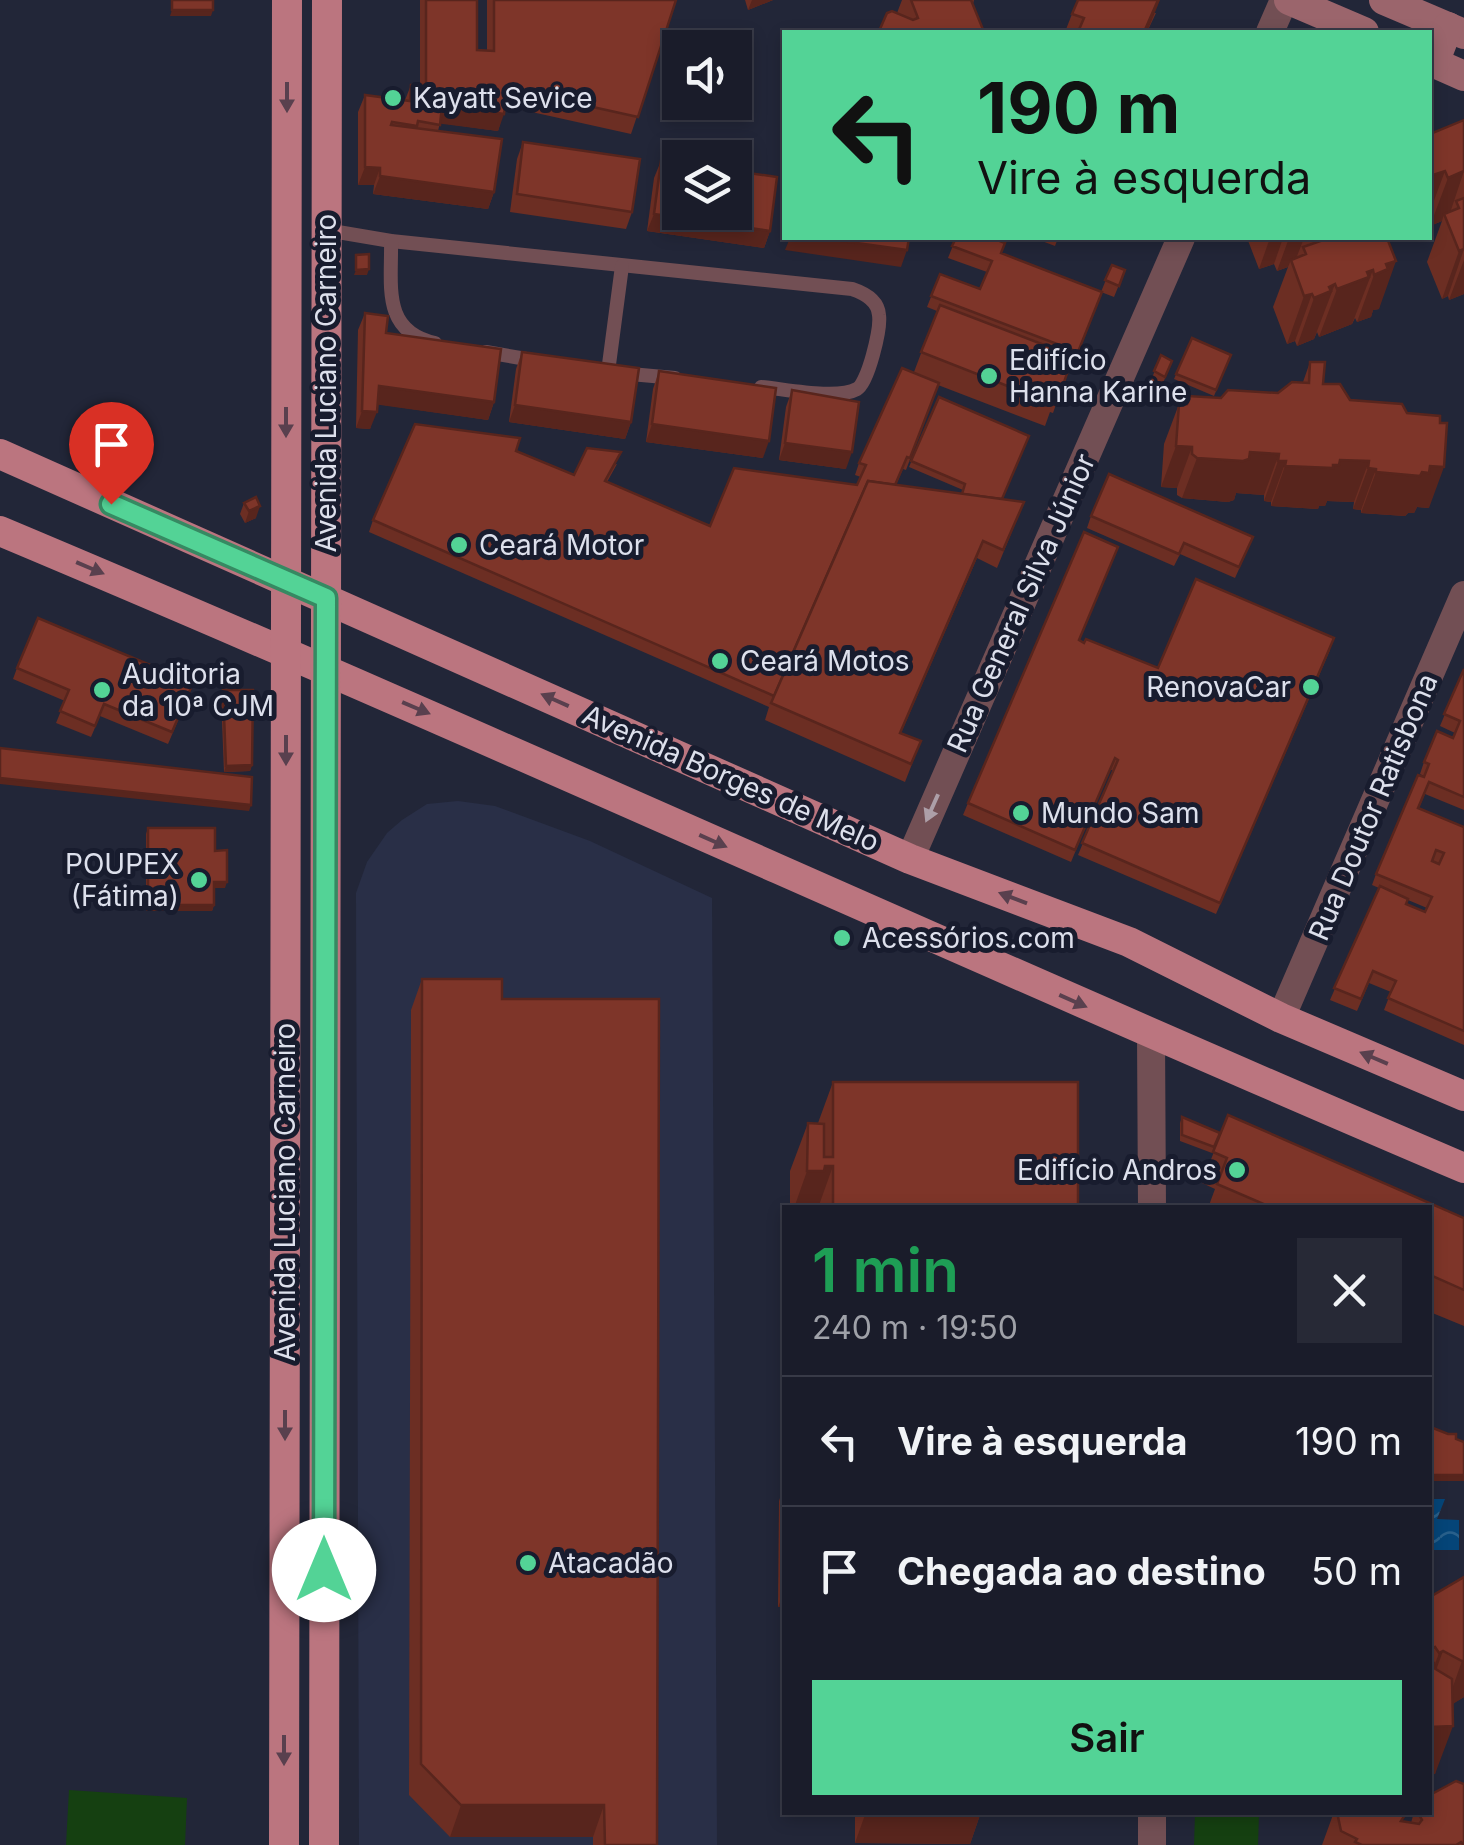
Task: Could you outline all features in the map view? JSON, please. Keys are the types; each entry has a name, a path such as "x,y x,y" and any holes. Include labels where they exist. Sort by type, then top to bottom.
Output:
{"main road":[{"name":"Avenida Luciano Carneiro","path":"284,1845 287,0"},
{"name":"Avenida Luciano Carneiro","path":"324,1845 326,0"},
{"name":"Avenida Borges de Melo","path":"0,454 910,858 1129,942 1281,1018 1464,1096"},
{"path":"0,531 327,669 1151,1036 1464,1168"}],"street":[{"path":"1271,30 1287,0 1359,30"},
{"path":"1384,0 1456,30 1432,62 1464,76"},
{"name":"Rua General Silva Júnior","path":"910,858 1179,240"},
{"name":"Rua Doutor Ratisbona","path":"1281,1018 1464,595"},
{"path":"1151,1036 1152,1205"},
{"path":"1152,1815 1152,1845"}],"lane":[{"path":"326,230 391,241 852,289 873,301 880,315 866,381 856,390 838,394 742,385"},
{"path":"391,241 392,312 420,340 444,345"},
{"path":"608,372 622,266"},
{"path":"462,348 554,363"},
{"path":"590,369 685,379"}],"shaded area":[{"path":"458,801 495,806 590,841 712,898 717,1845 359,1845 356,893 367,862 387,833 427,804"}],"green space":[{"path":"69,1790 187,1798 185,1845 66,1845"},
{"path":"1195,1815 1259,1815 1258,1845 1194,1845"}],"water":[{"path":"1432,1499 1445,1499 1437,1519 1459,1520 1459,1550 1432,1550"}],"building":[{"path":"172,0 213,0 213,10 172,10"},
{"path":"426,0 477,0 477,50 494,51 494,0 676,0 666,30 662,30 662,43 638,117 507,88 504,114 442,105 440,125 392,122 391,125 502,139 494,192 380,176 380,168 365,167 365,95 410,101 411,85 426,85"},
{"path":"911,0 971,0 983,30 880,29 887,13 892,11 913,20 918,18"},
{"path":"1078,0 1158,0 1145,30 1079,30 1084,18 1072,14"},
{"path":"1464,120 1464,171 1448,178 1445,171 1432,175 1432,133"},
{"path":"523,142 640,159 632,212 517,194"},
{"path":"661,161 662,215 654,214"},
{"path":"752,173 777,177 770,231 752,228"},
{"path":"1464,198 1464,249 1459,251 1444,214 1459,208 1456,201"},
{"path":"835,240 909,240 907,250"},
{"path":"955,240 997,240 1005,243 1001,253 1102,292 1078,352 931,296 940,274 980,289 992,261 952,246"},
{"path":"1323,240 1388,240 1396,261 1374,275 1373,270 1367,272 1369,277 1337,289 1335,284 1329,287 1331,291 1314,298 1312,294 1304,296 1291,260 1306,254 1303,247"},
{"path":"369,254 369,269 356,270 356,255"},
{"path":"1112,265 1125,270 1119,286 1105,280"},
{"path":"940,305 1073,356 1053,404 921,352"},
{"path":"365,313 388,316 386,333 501,349 494,402 379,386 377,412 362,411"},
{"path":"1192,338 1231,355 1216,390 1176,374"},
{"path":"522,352 639,368 631,422 515,405"},
{"path":"1161,355 1172,361 1165,377 1154,371"},
{"path":"1310,362 1325,362 1323,384 1340,384 1350,400 1402,404 1407,413 1440,416 1440,423 1447,423 1444,467 1430,466 1429,473 1422,472 1420,476 1376,472 1368,468 1369,461 1340,460 1333,468 1285,466 1286,461 1278,461 1279,454 1250,452 1249,459 1243,461 1197,458 1192,447 1176,446 1179,404 1187,404 1188,396 1221,398 1228,390 1278,393 1292,382 1309,383"},
{"path":"902,368 939,383 910,458 907,457 895,485 868,481 774,696 373,520 415,424 520,438 516,451 574,475 587,448 621,452 605,481 710,526 734,468 857,485 866,465 859,463"},
{"path":"659,371 776,388 769,441 652,424"},
{"path":"792,390 859,402 852,452 785,443"},
{"path":"939,397 1029,436 1002,499 962,494 965,484 911,461"},
{"path":"1109,474 1253,537 1239,567 1184,543 1179,554 1091,516"},
{"path":"868,481 1024,502 1003,550 983,541 900,733 921,741 911,764 771,703"},
{"path":"256,497 260,506 249,511 244,503"},
{"path":"1084,532 1118,547 1079,640 1084,643 1086,639 1158,668 1196,579 1334,638 1220,903 1082,843 1118,760 1115,758 1075,850 968,803"},
{"path":"38,618 193,683 172,732 104,704 95,726 60,711 69,690 17,668"},
{"path":"1464,669 1464,797 1429,782 1418,808 1464,827 1464,1031 1388,998 1396,981 1373,971 1361,999 1334,988 1380,886 1425,912 1432,897 1376,874 1418,775 1424,777 1429,764 1424,762 1437,731 1453,738 1460,721 1444,714","holes":["1436,850 1444,853 1439,864 1432,861"]},
{"path":"223,690 253,690 252,765 226,766"},
{"path":"0,748 252,777 251,805 0,778"},
{"path":"148,828 215,828 215,851 227,850 227,882 214,882 214,905 148,905"},
{"name":"Atacadão","path":"422,979 502,979 502,999 659,999 657,1845 605,1845 604,1805 461,1805 421,1764"},
{"path":"833,1082 1078,1082 1078,1205 833,1205 833,1166 825,1166 824,1171 807,1171 808,1123 824,1124 824,1157 833,1157"},
{"path":"1228,1115 1464,1218 1464,1290 1432,1276 1432,1205 1266,1205 1217,1184 1227,1158 1213,1152"},
{"path":"1182,1117 1220,1133 1214,1147 1182,1135"},
{"path":"1432,1430 1456,1434 1456,1439 1464,1442 1464,1475 1432,1475"},
{"path":"1464,1577 1462,1661 1432,1649 1432,1596"},
{"path":"1432,1663 1452,1679 1453,1726 1432,1727"},
{"path":"1456,1781 1464,1784 1463,1844 1362,1845 1341,1831 1338,1815 1405,1815 1401,1821 1419,1824 1419,1815 1432,1815 1432,1794"}],"place":[{"name":"Kayatt Sevice","path":"393,98"},
{"name":"Edifício Hanna Karine","path":"989,376"},
{"name":"Ceará Motor","path":"459,545"},
{"name":"Ceará Motos","path":"720,661"},
{"name":"RenovaCar","path":"1311,687"},
{"name":"Auditoria da 10ª CJM","path":"102,690"},
{"name":"Mundo Sam","path":"1021,813"},
{"name":"POUPEX (Fátima)","path":"199,880"},
{"name":"Acessórios.com","path":"842,938"},
{"name":"Edifício Andros","path":"1237,1170"},
{"name":"Atacadão","path":"528,1563"}],"route":[{"path":"111,504 326,598 324,1570"}]}
